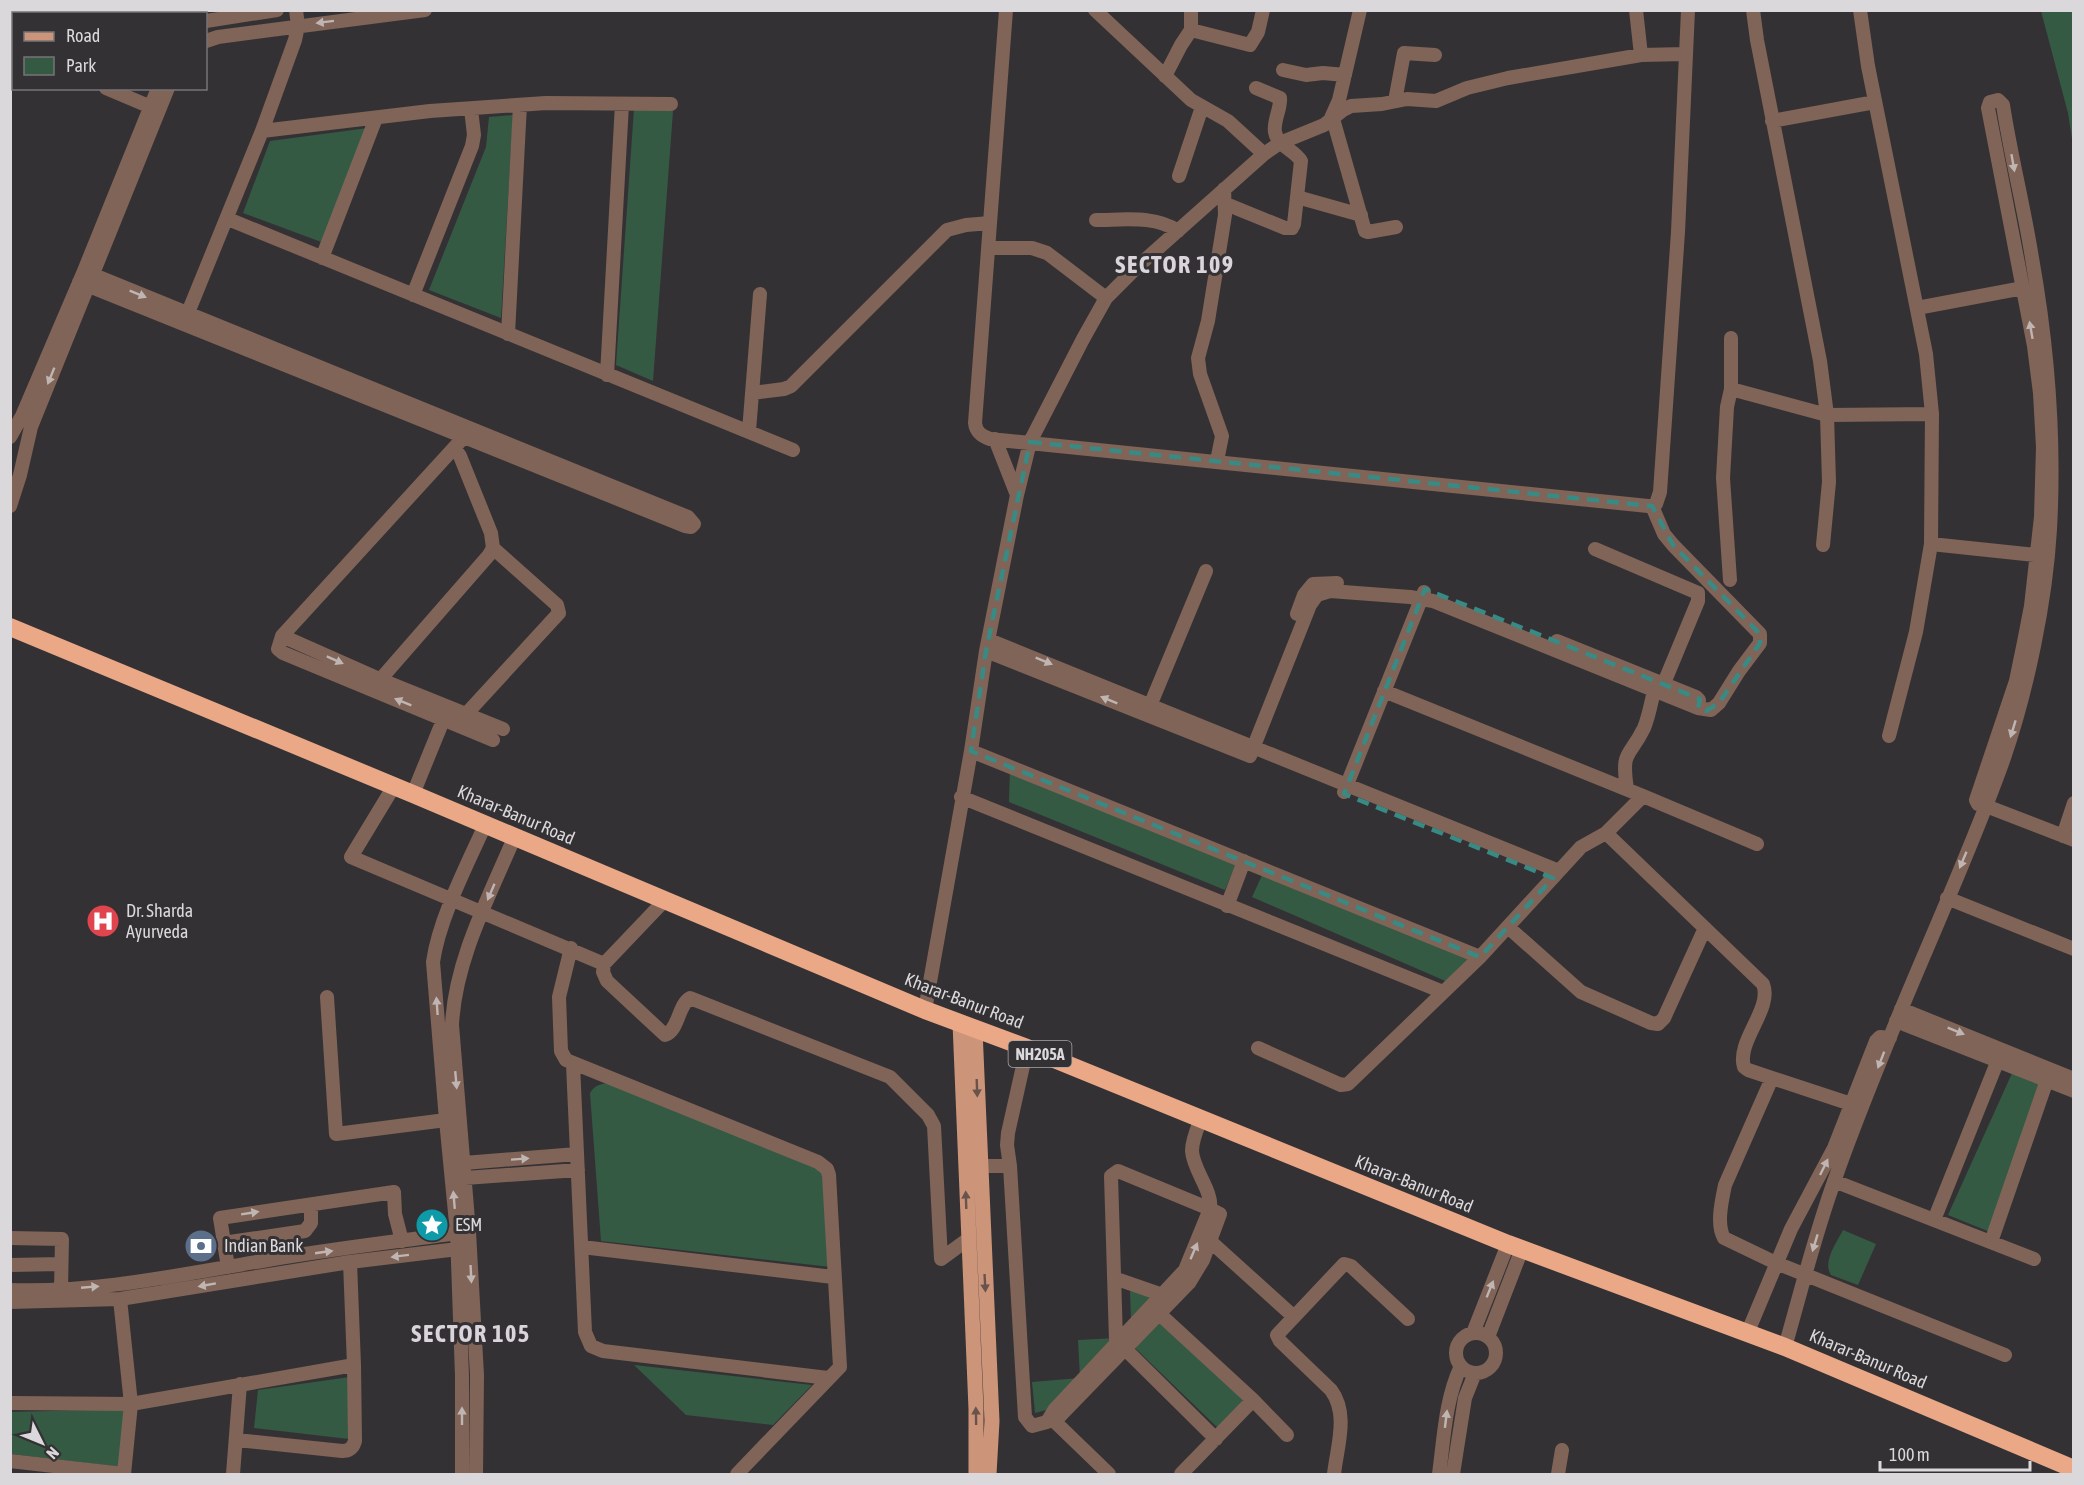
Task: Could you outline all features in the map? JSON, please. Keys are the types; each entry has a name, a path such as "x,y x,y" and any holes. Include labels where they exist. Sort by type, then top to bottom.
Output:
{"highway":[{"name":"Kharar-Banur Road","path":"10,627 925,1010 1027,1048 1515,1247 1785,1347 2073,1469"}],"main road":[{"path":"967,1026 967,1240 976,1409 976,1474"},
{"path":"967,1026 980,1166 992,1421 989,1474"}],"street":[{"path":"207,21 277,10"},
{"path":"186,319 228,219 295,39 298,26 296,10"},
{"path":"207,41 218,37 425,10"},
{"path":"1006,10 975,423 975,428 981,435 995,439 1652,506"},
{"path":"1095,10 1191,100 1228,121 1264,154"},
{"path":"1165,76 1180,45 1191,30 1191,10"},
{"path":"1191,30 1250,45 1258,32 1263,10"},
{"path":"1360,10 1339,100 1331,121 1364,228 1368,232 1396,227"},
{"path":"1636,10 1641,55"},
{"path":"1652,506 1658,500 1661,480 1678,232 1688,10"},
{"path":"1754,10 1756,40 1813,317 1827,415 1829,482 1823,545"},
{"path":"1860,10 1875,102 1926,354 1932,414 1931,544 1916,632 1889,736"},
{"path":"1395,101 1404,53 1435,55"},
{"path":"925,1010 988,645 1017,495 1030,442 1106,298 1116,286 1264,154 1280,143 1331,121 1351,106 1382,104 1407,99 1436,101 1467,88 1508,78 1641,55 1685,54"},
{"path":"1282,70 1306,75 1323,73 1345,75"},
{"path":"1226,204 1289,229 1294,224 1301,161 1297,155 1280,143 1275,135 1280,98 1256,88"},
{"path":"111,90 155,108"},
{"path":"155,108 158,90"},
{"path":"10,506 31,427 86,279 155,108 167,90"},
{"path":"2042,555 2043,447 2040,393 2023,288 1988,108 1992,100 1998,100 2003,105 2014,172 2032,256 2044,342 2052,443 2042,555 2016,681 1976,800 1978,804 2068,838 2073,803"},
{"path":"262,131 430,111 520,105 573,102 671,104"},
{"path":"1772,121 1875,102"},
{"path":"607,375 622,104"},
{"path":"508,334 520,105"},
{"path":"1179,176 1202,107"},
{"path":"413,296 472,146 474,135 471,109"},
{"path":"322,258 376,118"},
{"path":"1217,461 1222,436 1200,374 1198,358 1208,321 1226,204 1224,189"},
{"path":"1297,197 1361,215"},
{"path":"228,219 793,450"},
{"path":"1096,220 1157,221 1169,224 1178,231"},
{"path":"752,393 791,386 947,230 956,226 990,223"},
{"path":"988,248 1032,248 1047,253 1106,298"},
{"path":"86,279 186,319 561,471 686,526 691,527 694,524 688,517 561,471 464,438 186,319"},
{"path":"10,437 86,279"},
{"path":"1917,308 2023,288"},
{"path":"748,431 760,294"},
{"path":"1730,580 1723,478 1726,424 1731,389 1731,338"},
{"path":"1731,389 1827,415 1932,414"},
{"path":"464,438 282,636 278,645 280,652 376,684 498,735"},
{"path":"995,439 1017,495"},
{"path":"376,684 444,718 461,718 559,613 557,605 493,548 490,533 460,456 454,448"},
{"path":"1247,750 1304,595 1313,584 1327,582 1446,597 1659,687 1698,708 1706,711 1716,707 1739,671 1752,656 1761,639 1757,630 1673,545 1664,534 1652,506"},
{"path":"1931,544 2042,555"},
{"path":"376,684 482,564 493,548"},
{"path":"1595,549 1698,593 1698,601 1659,687 1644,728 1625,759 1627,789"},
{"path":"1149,710 1206,571"},
{"path":"1345,789 1423,594"},
{"path":"988,645 1556,874"},
{"path":"1384,691 1757,844"},
{"path":"413,794 444,718"},
{"path":"971,751 1480,957"},
{"path":"394,786 351,857 571,948 604,964"},
{"path":"1258,1048 1345,1085 1352,1081 1480,957 1587,843 1606,833 1643,796"},
{"path":"961,797 1443,992"},
{"path":"1785,1347 1834,1181 1899,1015 1986,806"},
{"path":"476,1474 477,1375 464,1248 457,1233 433,962 439,934 485,825"},
{"path":"1606,833 1764,984 1766,996 1742,1061 1744,1067 1851,1104"},
{"path":"462,1474 465,1178 452,1025 454,994 482,913 514,838"},
{"path":"1227,906 1244,861"},
{"path":"1947,898 2073,949"},
{"path":"665,900 604,964 603,972 607,981 665,1035 671,1032 685,1001 693,998 878,1072 897,1083 928,1114 934,1126 941,1259 967,1240"},
{"path":"1508,927 1573,986 1590,997 1658,1024 1664,1018 1705,928"},
{"path":"571,948 561,984 559,1008 561,1051 566,1060 823,1165 829,1174 840,1367 737,1474"},
{"path":"327,997 336,1134 446,1120"},
{"path":"1899,1015 2073,1091"},
{"path":"1899,1015 2073,1079"},
{"path":"1747,1334 1776,1263 1834,1148 1876,1041 1880,1037 1890,1038"},
{"path":"1027,1048 1006,1145 1010,1166 1025,1417 1032,1426 1050,1420 1055,1409 1121,1346 1155,1310 1194,1277 1210,1241 1220,1214 1122,1172 1114,1172 1110,1180 1114,1278 1121,1346 1216,1439"},
{"path":"1934,1220 1998,1060"},
{"path":"573,1064 587,1341 597,1349 828,1378"},
{"path":"1772,1078 1725,1185 1721,1233 1730,1242 1776,1263 2005,1355"},
{"path":"1991,1242 2047,1080"},
{"path":"1155,1310 1185,1270 1210,1209 1210,1200 1193,1159 1193,1143 1200,1119"},
{"path":"464,1163 577,1154"},
{"path":"980,1166 1010,1166"},
{"path":"465,1178 578,1170"},
{"path":"1834,1181 2034,1259"},
{"path":"228,1267 220,1218 394,1192 395,1214 402,1241"},
{"path":"223,1243 305,1230 311,1223 310,1205"},
{"path":"10,1290 61,1290 152,1280 457,1233"},
{"path":"10,1238 62,1239 61,1290"},
{"path":"1210,1241 1293,1316"},
{"path":"582,1247 834,1277"},
{"path":"1473,1333 1515,1247"},
{"path":"1488,1337 1515,1247"},
{"path":"10,1302 120,1299 350,1262 464,1248"},
{"path":"237,1440 342,1451 350,1449 355,1441 350,1262"},
{"path":"10,1265 62,1264"},
{"path":"1334,1474 1341,1421 1341,1409 1337,1398 1277,1338 1278,1331 1344,1264 1351,1266 1408,1318"},
{"path":"1114,1278 1164,1295"},
{"path":"10,1461 124,1474 131,1404 120,1299"},
{"path":"1155,1310 1253,1400 1287,1435"},
{"path":"1473,1333 1488,1337 1494,1344 1496,1358 1490,1368 1475,1373 1464,1369 1456,1356 1459,1343 1473,1333"},
{"path":"10,1403 131,1404 354,1365"},
{"path":"1439,1474 1451,1391 1461,1366"},
{"path":"1453,1474 1465,1398 1475,1373"},
{"path":"462,1376 477,1375"},
{"path":"233,1474 240,1384"},
{"path":"1181,1474 1253,1400"},
{"path":"1050,1420 1109,1474"},
{"path":"1558,1474 1562,1450"}],"highlighted area":[{"path":"1030,442 1652,506 1673,545 1760,634 1760,643 1719,703 1706,711 1698,708 1700,699 1425,589 1344,794 1553,878 1480,957 971,751 986,651"}],"green space":[{"path":"2041,11 2073,11 2073,145 2068,113"},
{"path":"634,109 673,111 653,381 616,365"},
{"path":"513,115 501,318 429,290 486,147 489,117"},
{"path":"368,128 324,243 243,213 270,141"},
{"path":"1010,769 1237,861 1225,890 1009,802"},
{"path":"1265,869 1474,960 1450,983 1252,897"},
{"path":"2013,1071 2043,1083 1995,1234 1948,1215"},
{"path":"609,1083 831,1174 831,1267 601,1241 590,1093 598,1085"},
{"path":"1843,1230 1876,1244 1858,1285 1831,1275 1829,1270 1831,1252"},
{"path":"1130,1291 1156,1295 1131,1319"},
{"path":"1160,1319 1244,1400 1218,1428 1134,1347"},
{"path":"1117,1338 1058,1403 1050,1409 1035,1413 1032,1382 1080,1378 1078,1340"},
{"path":"634,1365 812,1385 773,1425 686,1415"},
{"path":"357,1376 349,1439 254,1428 258,1390"},
{"path":"131,1409 122,1467 11,1454 10,1412"}],"place":[{"name":"Dr. Sharda Ayurveda","path":"103,921"},
{"name":"ESM","path":"432,1225"},
{"name":"Indian Bank","path":"201,1246"}],"district":[{"name":"SECTOR 109","path":"1175,265"},
{"name":"SECTOR 105","path":"471,1334"}]}
